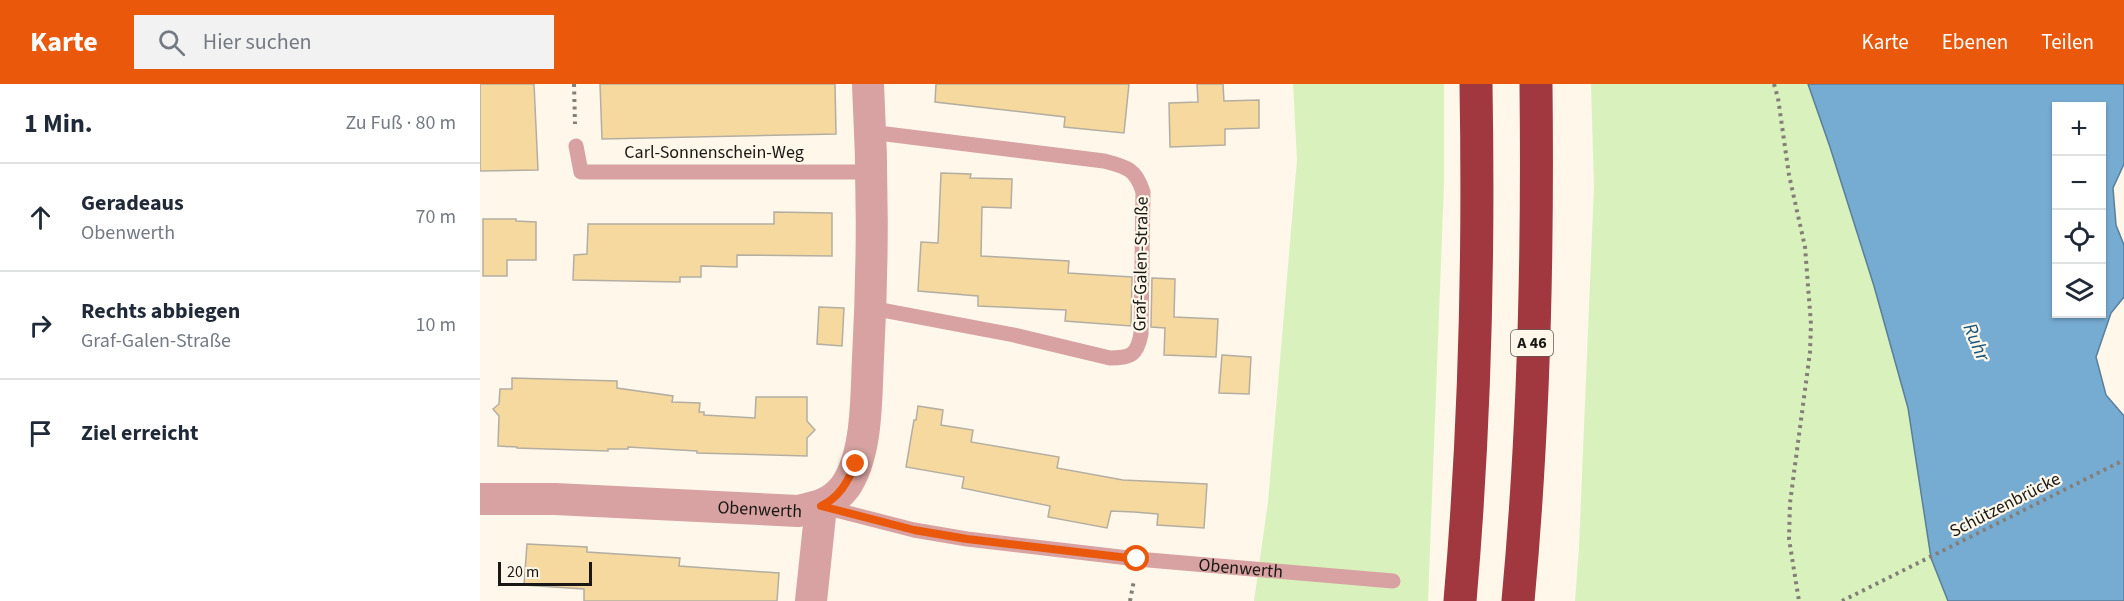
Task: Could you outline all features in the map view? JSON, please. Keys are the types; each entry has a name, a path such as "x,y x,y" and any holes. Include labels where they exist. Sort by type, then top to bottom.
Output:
{"highway":[{"path":"1460,601 1465,541 1473,357 1478,188 1476,84"},
{"name":"A 46","path":"1518,601 1532,364 1537,179 1536,84"}],"street":[{"path":"811,601 821,506 832,501 845,486 856,464 862,438 871,308 872,172 868,84"},
{"name":"Obenwerth","path":"480,499 555,499 798,511 821,506"}],"lane":[{"name":"Graf-Galen-Straße","path":"870,132 1104,161 1131,171 1138,178 1143,192 1141,334 1139,347 1134,354 1123,358 1102,357 1014,335 871,308"},
{"name":"Carl-Sonnenschein-Weg","path":"576,146 581,172 872,172"},
{"name":"Obenwerth","path":"821,506 914,530 967,539 1137,559 1394,581"}],"path":[{"path":"573,84 576,146"},
{"path":"1774,84 1789,175 1805,247 1811,324 1810,352 1790,503 1789,539 1799,601"},
{"name":"Schützenbrücke","path":"1842,601 2124,460"}],"green space":[{"path":"1293,84 1444,84 1444,183 1428,601 1254,601 1268,502 1297,160"},
{"path":"1591,84 1808,84 1874,286 1908,408 1931,558 1948,601 1575,601 1594,187"}],"water":[{"name":"Ruhr","path":"1808,84 2124,84 2124,164 2113,188 2116,225 2124,245 2124,297 2111,313 2096,357 2106,395 2124,416 2124,601 1948,601 1931,558 1908,408 1874,286"}],"building":[{"path":"480,84 534,84 538,170 480,171"},
{"path":"600,84 835,84 836,134 602,139"},
{"path":"936,84 1129,84 1124,133 1064,127 1065,117 935,102"},
{"path":"1197,84 1223,84 1224,101 1259,100 1259,128 1225,129 1225,145 1170,147 1169,103 1198,102"},
{"path":"941,173 971,174 970,178 1012,179 1011,208 982,207 981,256 1069,261 1068,273 1132,277 1131,326 1065,321 1066,310 978,306 978,296 918,291 921,242 938,243"},
{"path":"774,212 832,213 832,256 737,255 737,267 701,266 701,277 680,277 680,282 573,280 574,255 587,254 588,224 774,224"},
{"path":"483,219 516,219 516,221 536,222 536,260 507,260 507,276 483,276"},
{"path":"1152,278 1175,279 1174,317 1218,319 1216,357 1164,355 1165,328 1151,327"},
{"path":"819,307 844,308 842,346 817,344"},
{"path":"1222,355 1251,357 1249,394 1219,393"},
{"path":"512,378 617,381 617,388 673,396 672,402 700,403 699,412 704,412 704,415 755,418 756,397 807,397 807,421 815,430 807,438 807,456 697,453 697,451 628,447 628,449 608,449 608,451 498,446 499,416 493,409 499,404 500,389 512,389"},
{"path":"918,406 943,410 941,425 973,430 971,442 1059,457 1057,468 1123,480 1207,484 1204,528 1157,525 1158,514 1134,512 1111,511 1107,528 1048,517 1050,506 962,488 964,477 906,467"},
{"path":"527,544 587,547 587,552 680,558 679,566 779,573 777,601 584,601 584,589 524,585"}],"route":[{"path":"856,464 845,486 832,501 821,506 914,530 967,539 1137,559"}]}
